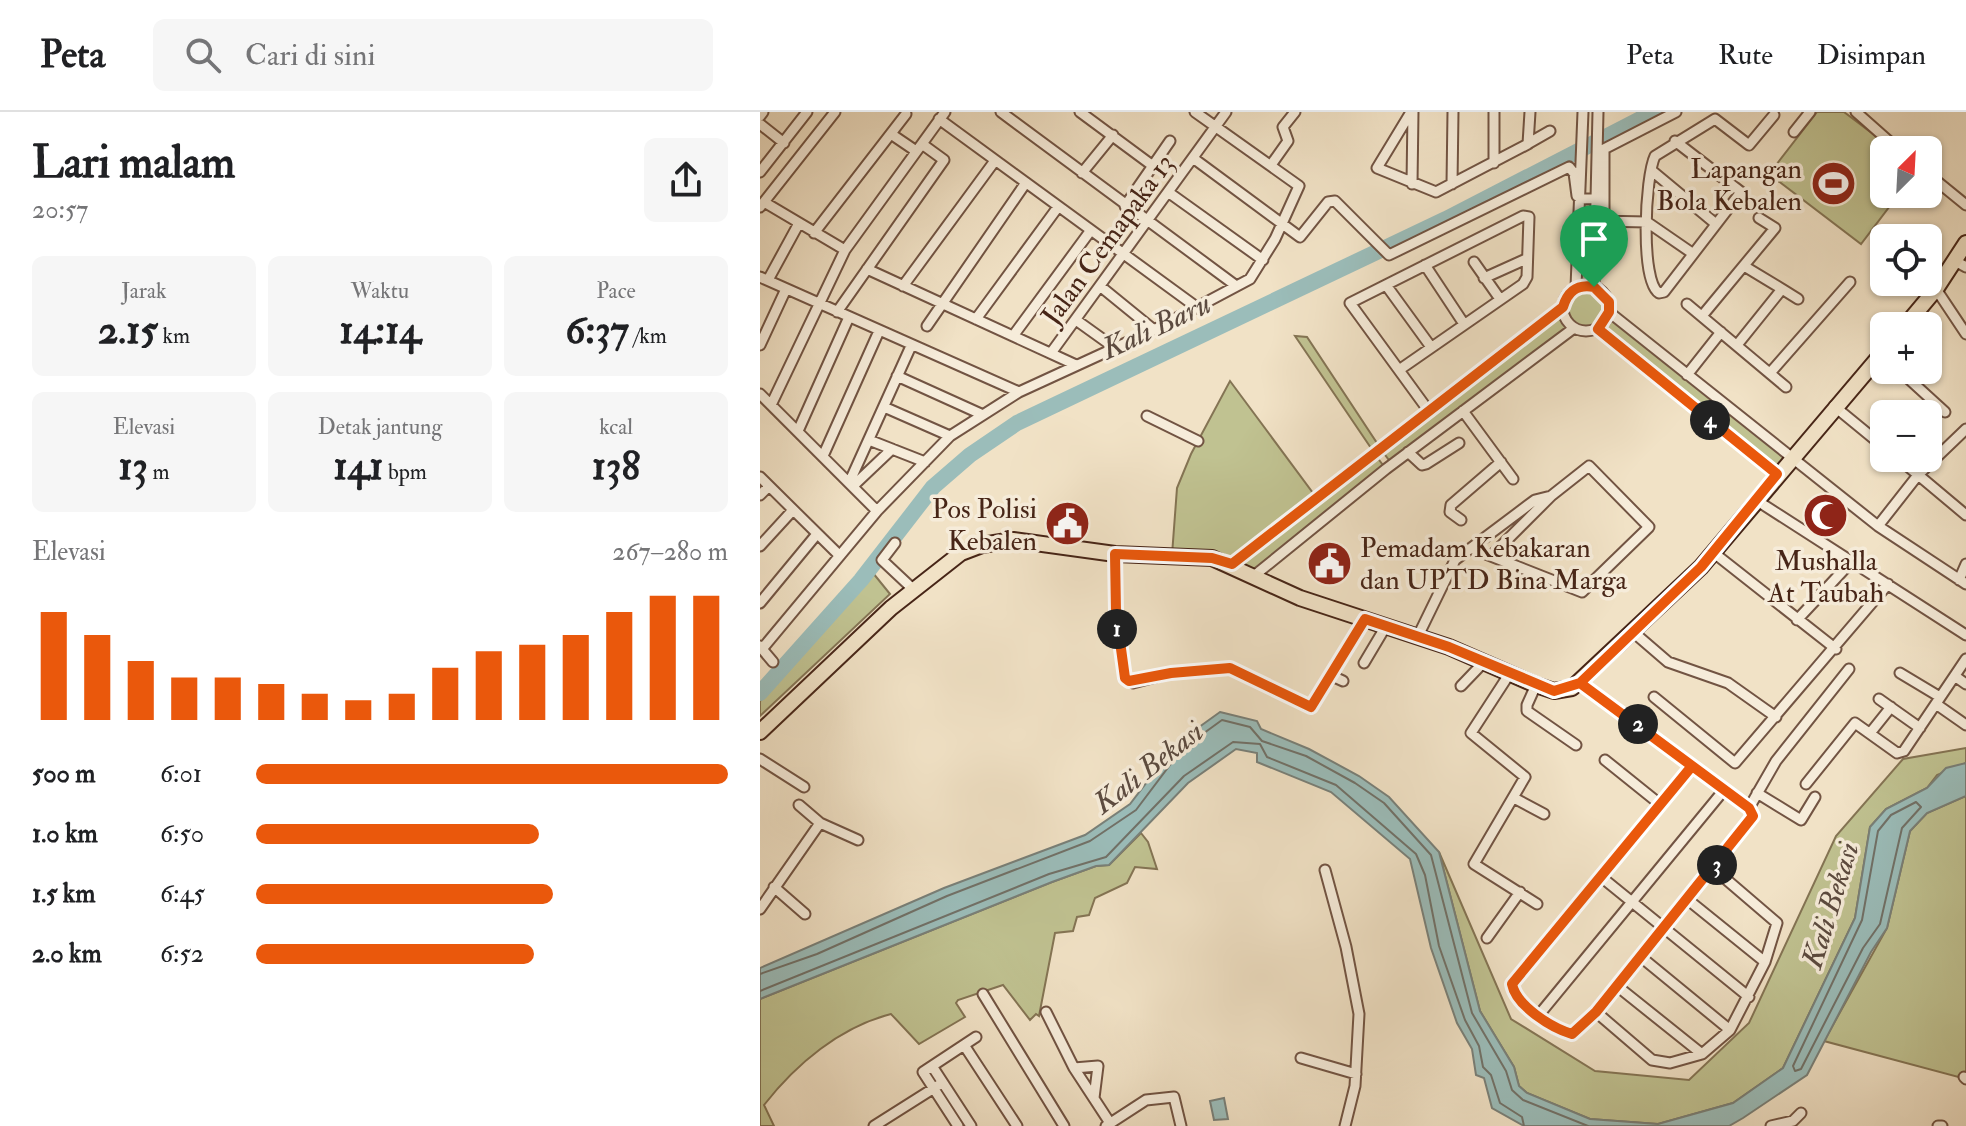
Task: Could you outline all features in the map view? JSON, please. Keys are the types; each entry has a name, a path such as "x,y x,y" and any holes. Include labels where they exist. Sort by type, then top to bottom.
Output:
{"main road":[{"path":"1942,283 1961,264 1966,243"},
{"path":"1917,312 1930,296"},
{"path":"760,732 914,590 961,553 982,545 1013,540 1115,554 1212,558 1232,564 1300,598 1418,636 1536,685 1554,691 1580,683 1714,553 1792,456 1870,367"}],"street":[{"path":"760,171 807,112"},
{"path":"835,112 762,204 845,250"},
{"path":"1001,112 1012,116 1146,222 1235,285"},
{"path":"1080,112 1153,166"},
{"path":"773,662 761,647 877,511 950,436 1019,392 1154,330 1253,275 1299,186 1195,112"},
{"name":"Jalan Cemapaka 13","path":"1051,353 1226,112"},
{"path":"1271,165 1290,139 1284,124 1295,112"},
{"path":"1412,112 1412,184"},
{"path":"1412,112 1376,166 1436,192 1550,131"},
{"path":"1452,184 1453,112"},
{"path":"1494,112 1494,163"},
{"path":"1529,143 1530,112"},
{"path":"1576,287 1583,112"},
{"path":"1598,112 1596,162 1600,199"},
{"path":"1594,287 1604,149 1676,112"},
{"path":"1794,132 1810,112"},
{"path":"1856,112 1883,136"},
{"path":"814,233 906,114"},
{"path":"1675,141 1740,189 1740,195 1664,292 1655,291 1648,277 1647,222 1655,156 1675,141 1715,119 1749,145 1774,115"},
{"path":"771,405 845,250 942,116 994,162 1195,306"},
{"path":"760,124 784,143"},
{"path":"837,312 944,160 891,134"},
{"path":"1082,173 1113,135"},
{"path":"1125,206 1170,141"},
{"path":"1193,158 1280,225 1301,237 1328,202 1335,201 1389,255 1569,167 1574,173 1574,192 1581,199 1600,199"},
{"path":"903,286 994,162"},
{"path":"1651,170 1716,224"},
{"path":"927,326 1025,184"},
{"path":"1942,185 1966,205"},
{"path":"1168,192 1263,260"},
{"path":"976,319 1058,207"},
{"path":"1399,370 1524,282 1529,217 1526,215 1350,305 1428,410"},
{"path":"1702,316 1775,228 1759,218"},
{"path":"1600,222 1647,222 1692,253"},
{"path":"798,225 764,278 1019,392"},
{"path":"1013,336 1091,230"},
{"path":"1484,278 1526,259"},
{"path":"1474,262 1500,299"},
{"path":"1425,265 1464,324"},
{"path":"1744,266 1798,299"},
{"path":"867,269 1076,365"},
{"path":"1770,373 1850,282"},
{"path":"1386,285 1431,347"},
{"path":"1100,286 1154,330"},
{"path":"1576,287 1594,287 1609,302 1609,312 1598,329 1586,332 1574,328 1566,319 1563,307 1567,295 1576,287"},
{"path":"760,345 786,289"},
{"path":"1737,345 1782,289"},
{"path":"1941,296 1966,334"},
{"path":"1687,304 1786,387"},
{"path":"1232,564 1563,307"},
{"path":"1609,312 1878,526 1963,582 1966,564"},
{"path":"798,431 849,317"},
{"path":"1076,320 1115,348"},
{"path":"1255,575 1408,452 1574,328"},
{"path":"1598,329 1777,474"},
{"path":"823,456 879,331"},
{"path":"1687,375 1721,332"},
{"path":"851,484 911,346"},
{"path":"897,376 981,414"},
{"path":"1914,384 1945,412"},
{"path":"1697,409 1710,393"},
{"path":"760,394 877,511"},
{"path":"1834,406 1870,436"},
{"path":"884,407 950,436"},
{"path":"1463,411 1513,479"},
{"path":"1147,416 1198,441"},
{"path":"1878,526 1918,475 1966,429"},
{"path":"869,440 925,462"},
{"path":"1408,452 1422,465 1459,443"},
{"path":"851,484 892,449"},
{"path":"1461,520 1450,512 1451,505 1501,462"},
{"path":"1473,549 1582,592 1649,527 1589,466 1551,496 1492,555"},
{"path":"1914,472 1966,515"},
{"path":"760,477 839,555"},
{"path":"760,495 769,486"},
{"path":"1418,636 1449,569 1535,500 1551,496"},
{"path":"1756,500 1966,635"},
{"path":"760,546 793,510"},
{"path":"1510,522 1519,531"},
{"path":"760,603 817,534"},
{"path":"895,543 882,560 914,590"},
{"path":"1714,553 1836,649"},
{"path":"1115,554 1118,630 1125,678 1129,681 1171,673 1230,668 1311,707 1365,619"},
{"path":"1797,620 1852,561"},
{"path":"1654,697 1733,764 1836,649 1888,584"},
{"path":"1364,663 1386,626"},
{"path":"1632,631 1662,658 1728,683 1776,717"},
{"path":"1806,784 1854,724 1858,723 1900,753 1966,659"},
{"path":"1461,686 1484,662"},
{"path":"1749,808 1782,753 1849,669"},
{"path":"1510,673 1471,733 1524,774 1514,798 1474,861 1480,869 1537,904"},
{"path":"1900,673 1966,725"},
{"path":"1332,676 1343,681"},
{"path":"1956,677 1966,684"},
{"path":"1580,683 1749,808 1753,813 1751,822 1714,869 1596,1012 1572,1034 1538,1016 1514,991 1512,984 1692,766"},
{"path":"1536,685 1527,711 1576,745"},
{"path":"1879,699 1920,728"},
{"path":"1871,732 1891,707"},
{"path":"760,759 804,787"},
{"path":"1605,760 1661,805"},
{"path":"1538,1016 1724,790"},
{"path":"1757,793 1801,820 1815,797"},
{"path":"1514,798 1544,814"},
{"path":"799,805 820,823 858,840"},
{"path":"760,909 763,896 774,887 820,823"},
{"path":"1596,1012 1659,1063 1702,1054 1730,1030 1749,997 1777,928 1776,920 1714,869"},
{"path":"1325,870 1359,1014 1356,1074 1345,1126"},
{"path":"1600,876 1749,997"},
{"path":"774,887 805,914"},
{"path":"1487,938 1520,892"},
{"path":"1687,899 1765,962"},
{"path":"1641,957 1730,1030"},
{"path":"1617,986 1702,1054"},
{"path":"983,994 1064,1126"},
{"path":"1046,1012 1108,1125 1146,1100 1174,1097 1179,1125"},
{"path":"958,1126 923,1072 976,1037"},
{"path":"964,1045 1017,1126"},
{"path":"1301,1058 1356,1074"},
{"path":"932,1066 971,1126"},
{"path":"1074,1068 1098,1066 1094,1098"},
{"path":"874,1126 942,1083"},
{"path":"1771,1126 1793,1121 1801,1113"}],"green space":[{"name":"Lapangan Bola Kebalen","path":"1817,112 1844,112 1876,136 1870,136 1870,208 1888,208 1876,224 1870,224 1870,232 1861,244 1769,174"},
{"path":"1581,199 1595,199 1594,287 1609,302 1609,312 1792,456 1777,474 1598,329 1586,332 1574,328 1392,464 1379,447 1373,452 1386,469 1255,575 1172,555 1177,488 1191,454 1230,381 1316,497 1373,451 1295,336 1307,337 1379,446 1563,307 1567,295 1576,287"},
{"path":"873,573 890,594 760,716 760,701"},
{"path":"1966,748 1966,763 1937,775 1927,788 1886,809 1870,827 1855,918 1783,1068 1733,1103 1658,1124 1590,1119 1527,1093 1519,1086 1514,1067 1480,1011 1439,852 1511,1019 1595,1071 1689,1080 1749,1023 1836,836 1903,759"},
{"path":"1966,796 1966,1079 1824,1041 1887,928 1910,831 1927,813"},
{"path":"1141,833 1148,842 1157,869 1135,867 1127,883 1095,898 1089,915 1077,917 1073,931 1055,933 1039,1016 1036,1014 1030,1020 1003,985 958,1000 956,1003 965,1017 919,1044 891,1014 872,1020 820,1049 790,1075 764,1105 774,1126 760,1126 760,999 1052,882 1096,866 1109,865"}],"water":[{"path":"1220,712 1257,721 1261,729 1309,749 1359,776 1389,797 1439,852 1480,1011 1514,1067 1519,1086 1527,1093 1590,1119 1658,1124 1733,1103 1783,1068 1855,918 1870,827 1886,809 1927,788 1946,768 1966,763 1966,796 1927,813 1910,831 1887,928 1871,952 1807,1075 1729,1126 1524,1126 1492,1108 1484,1078 1476,1075 1472,1049 1457,1023 1431,948 1410,859 1331,792 1257,762 1257,753 1236,749 1188,783 1109,865 1096,866 1052,882 760,999 760,968 944,888 1085,835 1130,804 1177,743"},
{"path":"1224,1098 1228,1119 1214,1120 1210,1101"}],"waterway":[{"name":"Kali Baru","path":"760,693 861,580 933,487 970,455 1017,423 1446,219 1654,112"}],"place":[{"name":"Lapangan Bola Kebalen","path":"1833,184"},
{"name":"Mushalla At Taubah","path":"1826,515"},
{"name":"Pos Polisi Kebalen","path":"1068,524"},
{"name":"Pemadam Kebakaran dan UPTD Bina Marga","path":"1329,563"}],"route":[{"path":"1594,287 1576,287 1567,295 1563,307 1371,453 1232,564 1212,558 1115,554 1118,630 1125,678 1133,683 1171,673 1230,668 1305,707 1311,707 1365,619 1449,647 1554,691 1572,688 1580,683 1692,766 1512,984 1514,991 1538,1016 1559,1030 1572,1034 1596,1012 1714,869 1753,816 1749,808 1580,683 1701,567 1777,474 1598,329 1605,322 1609,302 1594,287"}],"water label":[{"name":"Kali Bekasi","path":"1148,767"},
{"name":"Kali Bekasi","path":"1830,905"}]}
